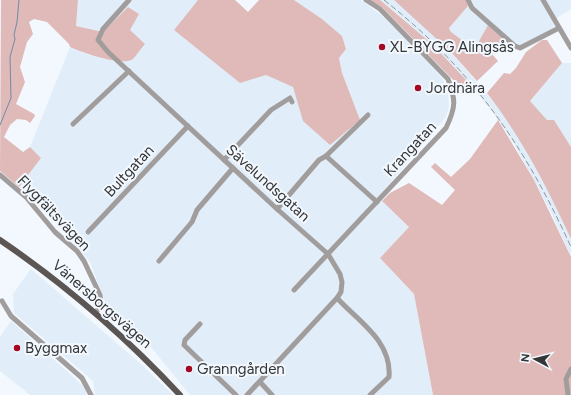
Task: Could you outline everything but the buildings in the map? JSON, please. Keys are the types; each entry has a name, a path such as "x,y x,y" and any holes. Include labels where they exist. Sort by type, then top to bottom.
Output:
{"main road":[{"name":"Vänersborgsvägen","path":"0,240 44,271 96,313 143,356 180,395"}],"street":[{"name":"Sävelundsgatan","path":"129,0 103,29 98,40 232,168 328,254 340,274 342,282 341,292 337,298 247,395"},
{"name":"Krangatan","path":"294,290 446,128 454,106 453,94 448,79 380,9 366,0"},
{"path":"468,0 472,8 520,48 559,28"},
{"path":"543,0 571,48"},
{"path":"73,124 129,71"},
{"path":"224,160 271,110 290,98 292,102"},
{"path":"277,208 319,160 326,156 368,115"},
{"name":"Bultgatan","path":"88,232 188,126"},
{"path":"326,156 377,202"},
{"path":"159,261 192,222 197,210 232,168"},
{"name":"Flygfältsvägen","path":"0,175 26,197 55,232 77,251 84,261 100,295 101,303 96,313"},
{"path":"337,298 380,341 390,363 389,377 370,395"},
{"path":"2,301 11,316 82,378 91,395"},
{"path":"200,324 185,340 184,345 236,395"},
{"path":"568,395 566,379 571,369"},
{"path":"260,382 272,395"}],"shaded area":[{"path":"1,0 78,0 76,26 103,32 128,7 139,14 130,30 145,44 133,59 128,61 111,60 70,47 69,44 47,22 34,19 29,22 33,34 27,42 20,67 25,82 16,104 35,116 30,123 26,120 17,119 10,125 4,137 23,152 30,147 41,158 19,187 0,171"},
{"path":"78,0 198,0 174,30 240,82 266,75 293,87 298,100 342,73 339,58 346,48 342,36 322,19 294,0 361,0 384,17 442,77 448,91 449,107 446,117 378,197 409,227 380,258 414,294 433,395 190,395 150,346 105,302 90,262 68,234 19,187 41,158 30,147 70,47 89,55 104,57 111,25 104,32 76,26"},
{"path":"198,0 235,0 248,12 259,0 294,0 322,19 342,36 346,49 339,58 342,73 360,120 330,145 303,121 293,87 266,75 240,83 174,30"},
{"path":"369,0 380,0 432,44 469,83 463,90 383,8"},
{"path":"380,0 394,0 420,22 451,52 498,107 524,146 549,192 571,239 571,257 552,214 515,145 494,114 469,83 432,44"},
{"path":"394,0 466,0 468,6 449,28 451,32 470,46 478,43 488,25 504,39 494,49 492,54 498,61 477,81 451,52"},
{"path":"466,0 571,0 571,9 552,21 555,27 514,51 488,25 478,43 470,46 451,32 449,28 468,6"},
{"path":"542,40 547,40 562,63 530,101 547,120 554,120 571,147 571,239 553,201 523,145 512,127 487,93 504,73 510,74 516,68 526,52"},
{"path":"562,63 571,63 571,147 554,120 547,120 530,101"},
{"path":"498,120 534,180 571,257 571,395 433,395 414,294 380,258 409,227 382,201 390,193 409,183 442,205 455,190 431,167 435,163 451,177 470,159"},
{"path":"31,269 142,365 173,395 95,395 93,381 14,313 13,294"},
{"path":"11,321 85,388 87,395 30,395 0,371 0,337"}],"waterway":[{"path":"0,125 11,98 10,57 15,39 14,35 19,0"}],"railway":[{"path":"384,0 415,26 444,54 470,82 493,112 515,143 535,176 571,247"}],"place":[{"name":"XL-BYGG Alingsås","path":"382,47"},
{"name":"Jordnära","path":"418,88"},
{"name":"Byggmax","path":"17,348"},
{"name":"Granngården","path":"189,369"}]}
